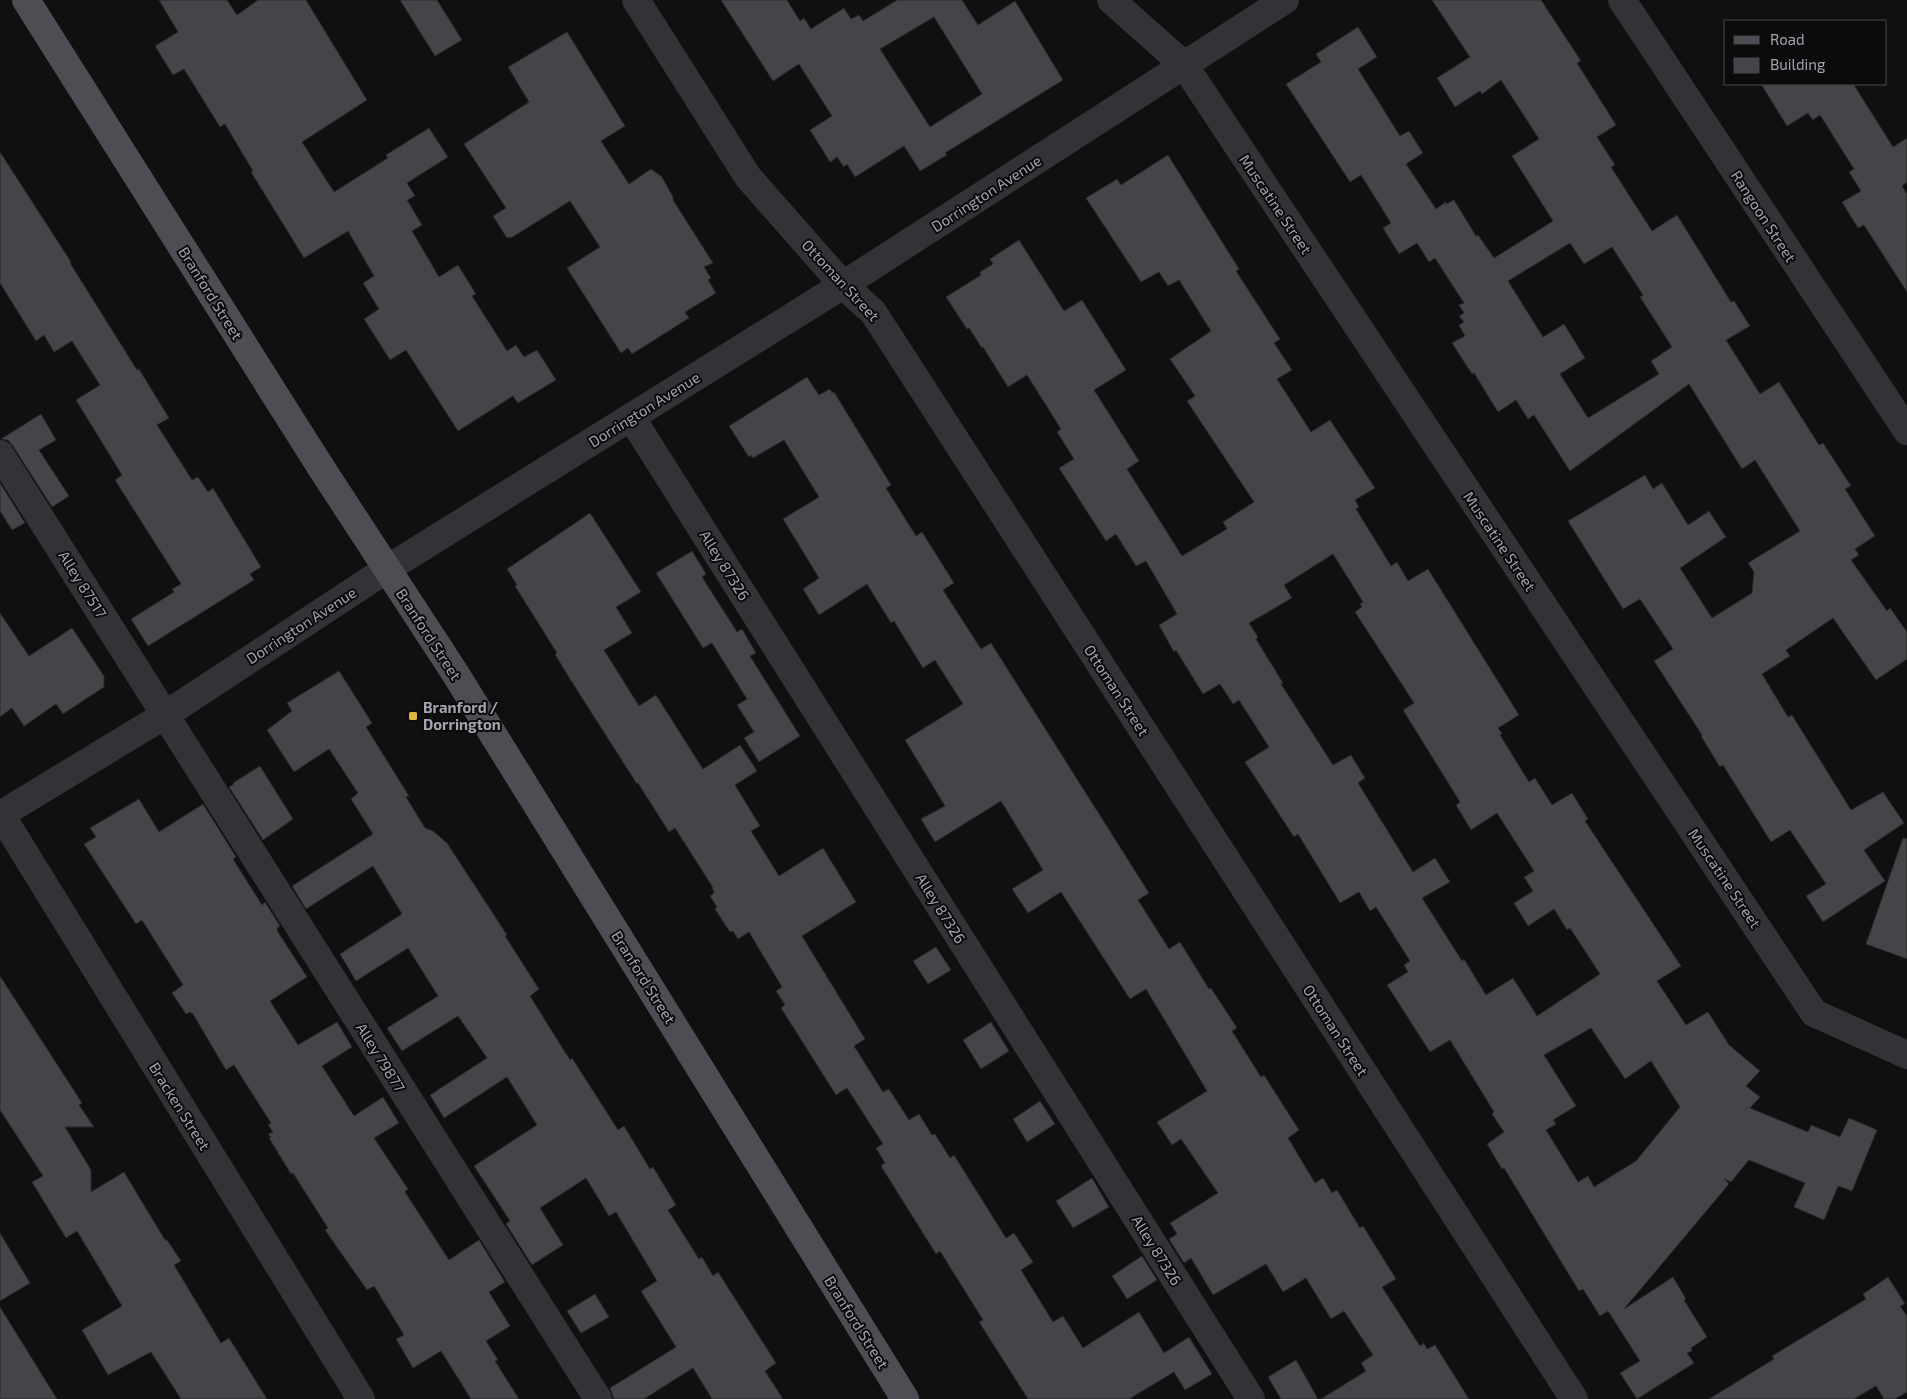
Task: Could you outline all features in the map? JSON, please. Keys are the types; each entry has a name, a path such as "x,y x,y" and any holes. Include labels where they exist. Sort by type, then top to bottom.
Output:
{"main road":[{"name":"Branford Street","path":"26,0 460,682 905,1399"}],"street":[{"name":"Ottoman Street","path":"636,0 748,177 843,285 873,312 1574,1399"},
{"name":"Muscatine Street","path":"1111,0 1184,65 1814,1013 1907,1055"},
{"name":"Dorrington Avenue","path":"0,814 165,714 387,569 843,285 1285,0"},
{"name":"Rangoon Street","path":"1622,0 1907,431"},
{"name":"Alley 87326","path":"631,417 1251,1399"},
{"name":"Alley 87517","path":"0,454 165,714"},
{"name":"Alley 79877","path":"165,714 598,1399"},
{"name":"Bracken Street","path":"0,814 361,1399"}],"building":[{"path":"159,0 227,0 237,15 258,0 306,0 367,100 302,142 334,192 388,158 386,155 429,128 448,157 407,183 415,196 407,200 422,225 412,231 439,277 458,265 476,294 472,296 507,351 516,345 524,357 537,350 556,380 518,403 513,396 458,431 406,350 390,360 364,319 379,309 363,283 374,276 348,231 304,258 251,172 253,171 225,124 220,127 184,69 173,75 155,46 178,32"},
{"path":"400,0 437,0 462,40 435,56"},
{"path":"721,0 787,0 800,21 804,18 811,29 844,8 851,19 859,15 863,21 897,0 962,0 978,25 1015,1 1063,80 945,153 947,155 920,171 904,146 855,177 847,164 844,167 837,157 830,162 810,130 832,116 799,64 773,81","holes":["934,17 982,94 930,127 880,49"]},
{"path":"1432,0 1541,0 1581,61 1577,63 1616,125 1597,137 1615,165 1611,167 1652,231 1677,215 1731,302 1734,301 1750,326 1726,340 1760,394 1779,382 1819,445 1823,443 1851,486 1845,489 1875,536 1855,549 1859,555 1851,560 1887,611 1890,608 1907,632 1907,659 1876,680 1833,618 1786,650 1790,656 1762,674 1788,717 1792,715 1851,810 1883,792 1904,823 1864,850 1885,881 1823,922 1806,896 1826,884 1790,830 1771,842 1723,765 1720,767 1702,735 1654,661 1673,649 1640,599 1623,609 1568,521 1645,475 1653,489 1662,483 1688,525 1709,511 1726,537 1680,568 1712,618 1752,593 1754,572 1748,563 1800,531 1755,460 1742,469 1689,384 1570,471 1534,415 1528,419 1516,400 1498,412 1474,373 1472,374 1452,343 1465,336 1459,325 1464,322 1459,316 1464,313 1459,305 1464,303 1435,258 1429,262 1417,243 1399,254 1383,228 1391,223 1361,175 1350,182 1286,84 1321,62 1316,54 1358,27 1377,57 1358,69 1400,136 1409,131 1423,153 1406,164 1436,209 1446,202 1447,204 1454,200 1476,236 1478,235 1494,258 1553,221 1512,156 1539,139 1501,80 1482,94 1480,91 1455,107 1437,78 1470,57","holes":["1570,243 1584,264 1612,247 1643,295 1640,297 1672,347 1651,361 1659,374 1588,418 1560,374 1585,358 1564,324 1543,337 1508,281"]},
{"path":"567,32 625,126 601,141 629,184 651,169 662,177 673,200 713,263 704,267 711,278 708,280 716,293 685,312 689,318 632,354 628,348 621,353 567,268 600,247 570,201 511,238 507,238 493,216 506,208 464,144 529,102 508,67"},
{"path":"1762,85 1854,85 1893,147 1907,138 1907,182 1902,186 1907,194 1907,292 1864,225 1858,228 1842,202 1861,191 1849,172 1854,169 1820,115 1813,120 1808,113 1787,126"},
{"path":"0,152 169,418 157,425 192,480 198,477 208,492 213,488 261,567 250,574 254,580 148,646 131,619 174,592 172,589 181,584 115,480 122,475 76,400 100,385 72,341 54,352 44,335 36,341 0,283"},
{"path":"1168,155 1239,269 1236,271 1280,339 1274,343 1292,370 1277,379 1311,432 1330,420 1375,488 1355,500 1359,507 1356,509 1391,566 1397,562 1408,581 1428,569 1519,715 1498,728 1502,734 1500,735 1529,782 1535,778 1552,805 1572,793 1588,819 1585,821 1681,966 1657,981 1686,1025 1708,1012 1729,1045 1760,1071 1746,1086 1760,1097 1750,1108 1808,1132 1811,1125 1840,1137 1849,1118 1877,1130 1852,1191 1838,1186 1824,1220 1794,1207 1805,1183 1749,1160 1731,1182 1724,1179 1729,1184 1624,1309 1673,1277 1686,1299 1684,1300 1707,1337 1691,1348 1692,1351 1687,1353 1694,1363 1637,1399 1620,1373 1640,1361 1608,1311 1600,1316 1583,1289 1579,1291 1504,1168 1502,1169 1487,1144 1504,1132 1492,1114 1494,1112 1450,1040 1430,1052 1387,985 1408,972 1404,965 1410,961 1376,907 1370,911 1359,892 1340,903 1298,834 1294,837 1245,762 1269,747 1239,700 1233,704 1220,684 1203,694 1176,650 1174,652 1159,625 1177,614 1146,561 1136,566 1116,534 1106,541 1059,468 1074,459 1057,432 1061,429 1027,375 1008,387 983,347 969,328 967,329 946,297 981,275 980,272 993,264 990,259 1019,240 1064,311 1082,300 1126,370 1094,390 1139,461 1127,469 1182,556 1227,529 1223,522 1254,502 1187,401 1195,396 1170,359 1211,331 1179,280 1168,286 1159,272 1141,282 1086,198 1117,179 1121,185","holes":["1333,554 1363,602 1360,604 1362,607 1355,612 1414,703 1403,710 1460,802 1456,805 1471,830 1497,813 1534,871 1524,877 1533,891 1514,903 1528,926 1554,909 1567,930 1570,928 1600,974 1537,1016 1513,978 1486,995 1422,898 1450,882 1435,858 1413,872 1358,783 1365,778 1351,755 1333,765 1281,684 1283,683 1256,639 1258,637 1249,623 1292,598 1284,585","1591,1028 1625,1079 1651,1061 1680,1107 1636,1161 1594,1187 1588,1176 1578,1182 1546,1130 1556,1124 1553,1120 1576,1106 1544,1055"]},
{"path":"807,377 819,395 830,389 832,393 834,392 891,485 886,488 916,536 922,532 954,583 943,590 981,649 991,643 1149,893 1138,900 1169,949 1180,942 1209,989 1211,988 1237,1028 1232,1031 1261,1077 1264,1075 1299,1130 1288,1138 1315,1183 1323,1178 1332,1193 1337,1190 1360,1228 1363,1226 1396,1279 1382,1287 1420,1346 1424,1343 1427,1349 1435,1345 1469,1399 1321,1399 1366,1371 1361,1363 1373,1355 1344,1311 1331,1319 1306,1278 1283,1292 1266,1264 1213,1295 1191,1258 1184,1263 1169,1239 1177,1234 1170,1223 1218,1193 1181,1139 1172,1145 1157,1122 1207,1091 1146,989 1130,999 1061,892 1028,913 1012,889 1043,870 1001,801 935,842 921,819 945,806 905,740 963,704 935,660 923,668 894,621 891,623 867,584 819,615 803,589 819,578 783,519 819,497 784,440 753,458 751,455 749,457 729,426"},
{"path":"41,414 56,440 39,450 69,496 52,507 13,446 8,440 1,439"},
{"path":"0,483 25,523 12,530 0,511"},
{"path":"590,513 641,592 616,607 632,633 604,650 639,706 656,695 703,769 740,745 757,771 735,785 760,826 751,831 779,876 823,848 856,902 802,936 865,1039 854,1046 883,1092 889,1089 909,1120 919,1114 932,1135 935,1134 950,1158 954,1155 1006,1238 1014,1233 1033,1262 1021,1270 1053,1322 1063,1316 1083,1348 1139,1312 1164,1353 1189,1337 1212,1374 1185,1390 1174,1372 1129,1399 1028,1399 979,1322 983,1320 940,1251 936,1254 881,1166 885,1163 876,1148 883,1144 847,1088 836,1095 781,1008 785,1005 776,991 782,987 749,932 738,939 733,931 730,932 715,909 717,907 710,896 714,893 712,886 675,828 669,832 637,784 570,679 555,654 557,653 515,586 517,585 507,569"},
{"path":"692,551 706,574 702,577 737,632 742,629 756,653 750,656 800,736 759,762 744,738 754,732 737,705 747,699 712,643 703,648 656,573"},
{"path":"0,613 29,656 72,628 104,676 104,687 63,714 56,704 24,726 12,708 0,717"},
{"path":"339,671 372,723 366,727 409,796 406,797 425,828 433,831 447,843 507,935 505,936 539,989 530,996 570,1060 572,1058 618,1130 624,1126 650,1169 653,1167 676,1205 668,1210 699,1259 702,1257 713,1276 718,1272 776,1363 765,1371 783,1399 712,1399 693,1368 644,1399 614,1399 610,1388 676,1347 641,1291 657,1281 616,1212 609,1216 586,1178 540,1208 563,1245 532,1265 506,1224 510,1221 474,1166 537,1125 507,1077 444,1118 430,1095 487,1058 458,1016 402,1051 387,1028 438,996 408,948 356,981 340,954 402,914 373,866 306,909 292,886 373,834 351,799 358,793 329,749 294,772 267,730 292,711 287,703"},
{"path":"260,766 293,819 263,840 229,787"},
{"path":"139,799 159,832 203,804 236,857 233,859 262,905 265,902 280,926 277,928 278,932 307,977 270,1001 298,1045 337,1022 352,1047 322,1066 354,1116 383,1097 399,1123 374,1138 408,1189 405,1192 449,1260 479,1240 505,1282 489,1292 510,1326 486,1341 498,1360 495,1361 519,1399 471,1399 441,1351 413,1368 396,1339 404,1335 374,1286 367,1290 325,1230 328,1228 269,1138 271,1137 268,1134 273,1132 268,1125 271,1123 234,1065 226,1070 193,1014 190,1012 186,1014 172,993 183,985 142,920 136,924 84,844 96,837 90,828"},
{"path":"1903,838 1907,839 1907,959 1866,944"},
{"path":"936,947 951,970 928,984 913,961"},
{"path":"0,976 82,1103 79,1105 94,1127 65,1127 91,1170 91,1192 124,1172 165,1240 167,1240 181,1261 174,1265 221,1343 229,1338 267,1399 181,1399 151,1352 108,1375 82,1330 122,1306 77,1231 66,1238 32,1182 43,1176 0,1110"},
{"path":"991,1022 1009,1051 981,1069 963,1040"},
{"path":"1040,1101 1055,1124 1027,1142 1013,1119"},
{"path":"1092,1178 1109,1207 1073,1228 1056,1201"},
{"path":"0,1233 30,1283 0,1301"},
{"path":"1142,1256 1157,1280 1127,1299 1112,1276"},
{"path":"1888,1277 1905,1304 1900,1306 1907,1316 1907,1392 1895,1399 1884,1399 1876,1386 1854,1399 1709,1399 1774,1359 1772,1356 1866,1299 1863,1294"},
{"path":"595,1294 609,1317 581,1333 567,1311"},
{"path":"0,1307 57,1399 0,1399"},
{"path":"1296,1360 1318,1399 1281,1399 1268,1377"}],"place":[{"name":"Branford / Dorrington","path":"413,716"}]}
